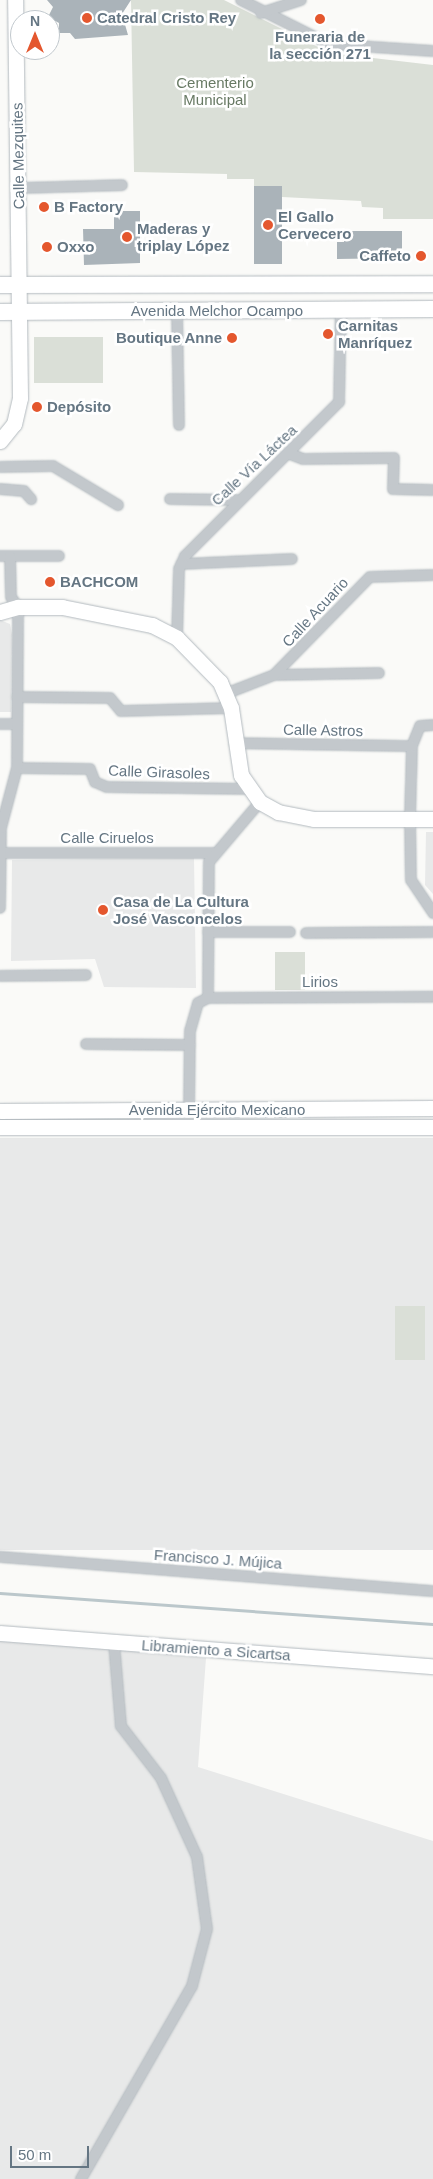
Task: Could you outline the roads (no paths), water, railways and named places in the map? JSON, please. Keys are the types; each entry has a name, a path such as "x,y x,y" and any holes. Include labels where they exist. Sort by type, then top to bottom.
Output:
{"main road":[{"path":"116,284 116,311"},
{"name":"Avenida Melchor Ocampo","path":"0,285 433,284"},
{"name":"Avenida Melchor Ocampo","path":"0,312 433,308"}],"street":[{"name":"Calle Mezquites","path":"7,424 20,398 19,312 21,284 17,188 14,0"},
{"path":"241,0 262,13 329,44 433,51"},
{"path":"262,13 301,0"},
{"path":"17,188 122,186"},
{"name":"Calle Vía Láctea","path":"181,564 237,500 290,454 339,402 341,310"},
{"path":"178,311 179,425"},
{"path":"0,441 7,424"},
{"path":"290,454 303,459 394,458 394,490 433,490"},
{"path":"0,467 53,466 118,505"},
{"path":"0,489 24,491 30,499"},
{"path":"170,499 237,500"},
{"path":"0,908 0,853 4,794 17,768 18,607 11,597 5,556 60,556"},
{"path":"177,638 181,564 292,559"},
{"name":"Calle Acuario","path":"17,697 110,698 121,711 228,701 274,675 370,577 433,575"},
{"path":"0,612 18,607 62,607 152,625 177,638 212,670 228,701 241,775 260,802 298,818 433,819"},
{"path":"274,675 379,673"},
{"path":"0,724 17,724"},
{"path":"433,725 420,726 412,746 410,819 411,880 433,913"},
{"name":"Calle Astros","path":"234,743 412,746"},
{"name":"Calle Girasoles","path":"17,768 90,769 95,782 107,787 250,790"},
{"path":"190,1109 190,1045 198,1003 208,998 208,868 214,853 260,802"},
{"name":"Calle Ciruelos","path":"0,853 214,853"},
{"path":"208,932 290,932"},
{"path":"306,932 433,932"},
{"path":"0,976 86,975"},
{"name":"Lirios","path":"208,998 433,997"},
{"path":"86,1044 190,1045"},
{"name":"Avenida Ejército Mexicano","path":"0,1111 433,1108"},
{"path":"341,1109 341,1127"},
{"path":"85,1111 85,1126"},
{"name":"Avenida Ejército Mexicano","path":"0,1127 433,1127"},
{"name":"Francisco J. Mújica","path":"0,1557 433,1591"},
{"name":"Libramiento a Sicartsa","path":"0,1633 433,1666"},
{"path":"81,2179 192,1986 207,1929 197,1857 162,1778 121,1726 114,1642"}],"waterway":[{"path":"0,1593 433,1624"}],"place":[{"name":"Catedral Cristo Rey","path":"87,18"},
{"name":"Funeraria de la sección 271","path":"320,19"},
{"name":"B Factory","path":"44,207"},
{"name":"El Gallo Cervecero","path":"268,225"},
{"name":"Maderas y triplay López","path":"127,237"},
{"name":"Oxxo","path":"47,247"},
{"name":"Caffeto","path":"421,256"},
{"name":"Carnitas Manríquez","path":"328,334"},
{"name":"Boutique Anne","path":"232,338"},
{"name":"Depósito","path":"37,407"},
{"name":"BACHCOM","path":"50,582"},
{"name":"Casa de La Cultura José Vasconcelos","path":"103,910"}],"park label":[{"name":"Cementerio Municipal","path":"215,90"}]}
